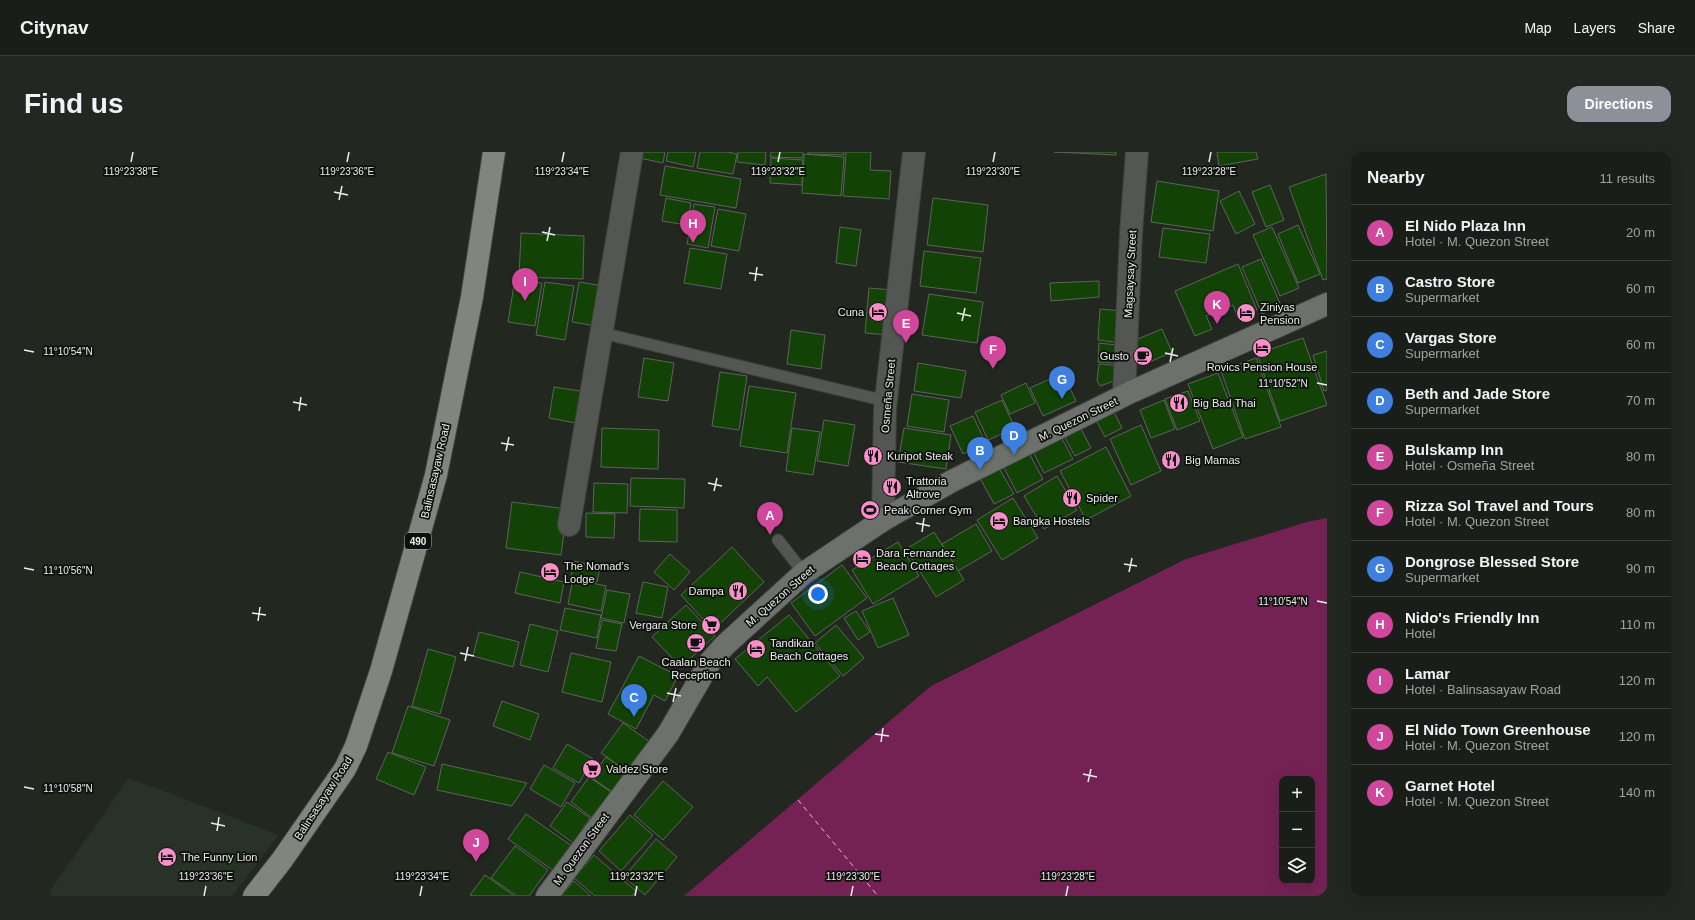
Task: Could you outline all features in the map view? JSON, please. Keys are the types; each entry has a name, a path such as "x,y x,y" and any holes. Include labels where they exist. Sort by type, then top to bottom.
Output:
{"main road":[{"name":"Balinsasayaw Road","path":"254,896 282,860 345,769 356,746 381,671 436,476 472,297 494,152"}],"street":[{"path":"569,524 632,152"},
{"name":"Osmeña Street","path":"883,520 886,401 914,152"},
{"name":"Magsaysay Street","path":"1124,396 1131,233 1137,152"},
{"name":"M. Quezon Street","path":"547,896 668,734 710,662 724,646 804,573 883,520 952,481 1124,396 1327,304"}],"lane":[{"path":"602,333 886,401"},
{"path":"778,540 804,573"}],"shaded area":[{"path":"1327,518 1327,896 684,896 931,686 1186,559 1307,522"},
{"name":"The Funny Lion","path":"129,778 279,835 232,896 52,896 49,892"}],"building":[{"path":"636,152 665,152 663,163 635,157"},
{"path":"668,152 696,152 693,167 666,161"},
{"path":"700,152 728,152 737,154 733,174 697,168"},
{"path":"738,152 766,152 765,165 737,162"},
{"path":"771,152 803,152 803,158 770,157"},
{"path":"808,152 844,152 844,155 808,154"},
{"path":"846,152 871,152 870,170 891,171 889,199 843,196"},
{"path":"1054,152 1116,152 1116,155"},
{"path":"1217,152 1256,152 1258,159 1219,166"},
{"path":"804,154 844,157 841,196 802,193"},
{"path":"771,158 803,160 802,185 770,183"},
{"path":"665,166 741,179 736,208 660,195"},
{"path":"1326,174 1327,279 1323,280 1289,187"},
{"path":"1157,181 1219,191 1213,231 1151,222"},
{"path":"1270,185 1284,220 1266,227 1252,192"},
{"path":"1239,191 1255,224 1236,234 1220,201"},
{"path":"666,198 691,203 687,225 662,221"},
{"path":"933,198 988,205 983,252 927,245"},
{"path":"694,204 715,207 708,248 687,244"},
{"path":"718,209 746,214 739,251 711,246"},
{"path":"1298,225 1320,274 1298,283 1278,234"},
{"path":"840,227 861,230 856,266 836,263"},
{"path":"1272,227 1299,288 1280,296 1253,235"},
{"path":"1163,228 1210,234 1206,263 1159,257"},
{"path":"521,233 584,236 583,279 519,277"},
{"path":"690,248 727,254 721,289 684,283"},
{"path":"924,251 981,258 976,293 920,286"},
{"path":"1261,259 1281,306 1262,314 1242,267"},
{"path":"1238,264 1257,310 1238,318 1233,305 1206,316 1212,329 1195,336 1175,291"},
{"path":"515,279 542,283 535,326 508,322"},
{"path":"1099,281 1099,297 1051,301 1050,283"},
{"path":"545,282 574,286 565,340 536,335"},
{"path":"579,282 603,286 597,326 572,322"},
{"path":"869,288 893,290 890,335 865,333"},
{"path":"929,294 983,302 977,343 922,335"},
{"path":"1100,309 1124,311 1121,343 1098,340"},
{"path":"1162,329 1172,352 1143,365 1133,341"},
{"path":"791,330 825,335 821,369 787,364"},
{"path":"1303,338 1327,405 1280,421 1257,354"},
{"path":"1099,343 1126,346 1125,364 1098,362"},
{"path":"1327,351 1327,390 1324,391 1313,355"},
{"path":"644,358 674,363 668,401 638,397"},
{"path":"1256,358 1281,427 1245,439 1221,371"},
{"path":"918,363 966,371 961,398 914,391"},
{"path":"1099,364 1124,366 1122,378 1100,386 1097,381"},
{"path":"720,372 747,376 739,430 712,426"},
{"path":"1063,373 1076,401 1043,416 1030,388"},
{"path":"1218,373 1243,437 1213,449 1188,384"},
{"path":"1026,383 1035,403 1010,414 1001,395"},
{"path":"749,386 796,393 787,453 740,446"},
{"path":"554,387 587,392 581,424 549,418"},
{"path":"1188,391 1200,421 1177,430 1165,399"},
{"path":"912,394 949,400 944,432 907,426"},
{"path":"1002,400 1015,428 988,440 975,412"},
{"path":"1164,400 1175,429 1151,438 1140,410"},
{"path":"1112,408 1122,428 1105,437 1095,418"},
{"path":"973,416 986,444 963,454 950,426"},
{"path":"824,420 855,425 848,466 817,461"},
{"path":"1141,425 1161,471 1131,485 1110,439"},
{"path":"1080,427 1091,448 1075,456 1064,436"},
{"path":"602,428 659,430 658,469 601,467"},
{"path":"792,428 820,432 813,475 786,471"},
{"path":"904,428 951,435 946,469 898,462"},
{"path":"1059,433 1073,459 1044,473 1031,448"},
{"path":"1106,447 1131,496 1086,520 1060,471"},
{"path":"1029,453 1043,479 1017,493 1003,466"},
{"path":"999,468 1014,494 994,504 980,478"},
{"path":"1057,476 1077,510 1044,529 1024,496"},
{"path":"631,478 685,479 684,508 630,506"},
{"path":"594,483 628,484 627,513 593,512"},
{"path":"1013,498 1038,538 1002,560 977,520"},
{"path":"512,502 567,509 561,555 506,548"},
{"path":"640,509 677,510 677,542 639,541"},
{"path":"586,513 615,514 614,538 586,537"},
{"path":"976,524 992,551 958,571 942,544"},
{"path":"934,532 964,580 936,597 906,549"},
{"path":"898,542 919,576 873,604 852,570"},
{"path":"732,547 764,582 713,630 681,595"},
{"path":"670,554 690,572 674,590 654,572"},
{"path":"574,561 600,567 597,582 571,577"},
{"path":"842,565 867,598 815,636 791,603"},
{"path":"520,572 564,582 560,603 515,593"},
{"path":"573,579 606,586 601,611 568,604"},
{"path":"643,582 668,587 662,618 636,613"},
{"path":"607,590 630,594 624,623 601,618"},
{"path":"893,598 909,635 878,648 862,611"},
{"path":"686,605 715,636 681,667 652,637"},
{"path":"565,608 601,615 597,638 560,630"},
{"path":"856,611 870,632 858,640 844,618"},
{"path":"789,615 840,676 796,712 767,677 758,686 735,659"},
{"path":"602,620 622,624 616,651 596,648"},
{"path":"530,624 558,631 548,672 520,665"},
{"path":"836,625 864,658 843,676 815,643"},
{"path":"479,632 519,642 513,667 473,656"},
{"path":"428,649 456,657 440,714 412,706"},
{"path":"571,653 611,662 602,702 562,692"},
{"path":"639,656 678,676 665,701 654,695 636,729 608,714"},
{"path":"502,701 539,714 530,740 493,726"},
{"path":"408,706 450,720 434,766 392,753"},
{"path":"623,723 650,742 628,772 601,753"},
{"path":"567,744 593,759 579,783 553,768"},
{"path":"388,752 426,767 414,795 376,779"},
{"path":"606,757 630,774 615,794 591,777"},
{"path":"442,764 527,783 512,806 437,790"},
{"path":"544,765 575,783 561,807 530,789"},
{"path":"589,777 614,794 595,820 571,802"},
{"path":"663,781 693,807 663,840 634,815"},
{"path":"567,802 590,818 573,843 550,826"},
{"path":"526,814 572,846 554,871 508,839"},
{"path":"630,815 653,835 621,871 599,851"},
{"path":"656,839 677,857 645,895 624,877"},
{"path":"515,846 548,870 529,896 517,896 491,878"},
{"path":"594,855 636,891 632,896 595,896 574,878"},
{"path":"485,875 514,896 470,895"},
{"path":"574,881 591,896 561,896"}],"ferry route":[{"path":"798,800 878,896"}],"place":[{"name":"Nido's Friendly Inn","path":"693,243"},
{"name":"Lamar","path":"525,301"},
{"name":"Cuna","path":"878,312"},
{"name":"Ziniyas Pension","path":"1246,313"},
{"name":"Garnet Hotel","path":"1217,324"},
{"name":"Bulskamp Inn","path":"906,343"},
{"name":"Rovics Pension House","path":"1262,348"},
{"name":"Gusto","path":"1143,356"},
{"name":"Rizza Sol Travel and Tours","path":"993,369"},
{"name":"Dongrose Blessed Store","path":"1062,399"},
{"name":"Big Bad Thai","path":"1179,403"},
{"name":"Beth and Jade Store","path":"1014,455"},
{"name":"Kuripot Steak","path":"873,456"},
{"name":"Big Mamas","path":"1171,460"},
{"name":"Castro Store","path":"980,470"},
{"name":"Trattoria Altrove","path":"892,487"},
{"name":"Spider","path":"1072,498"},
{"name":"Peak Corner Gym","path":"870,510"},
{"name":"Bangka Hostels","path":"999,521"},
{"name":"El Nido Plaza Inn","path":"770,535"},
{"name":"Dara Fernandez Beach Cottages","path":"862,559"},
{"name":"The Nomad’s Lodge","path":"550,572"},
{"name":"Dampa","path":"738,591"},
{"name":"Vergara Store","path":"711,625"},
{"name":"Caalan Beach Reception","path":"696,643"},
{"name":"Tandikan Beach Cottages","path":"756,649"},
{"name":"Vargas Store","path":"634,717"},
{"name":"Valdez Store","path":"592,769"},
{"name":"The Funny Lion","path":"167,857"},
{"name":"El Nido Town Greenhouse","path":"476,862"}]}
